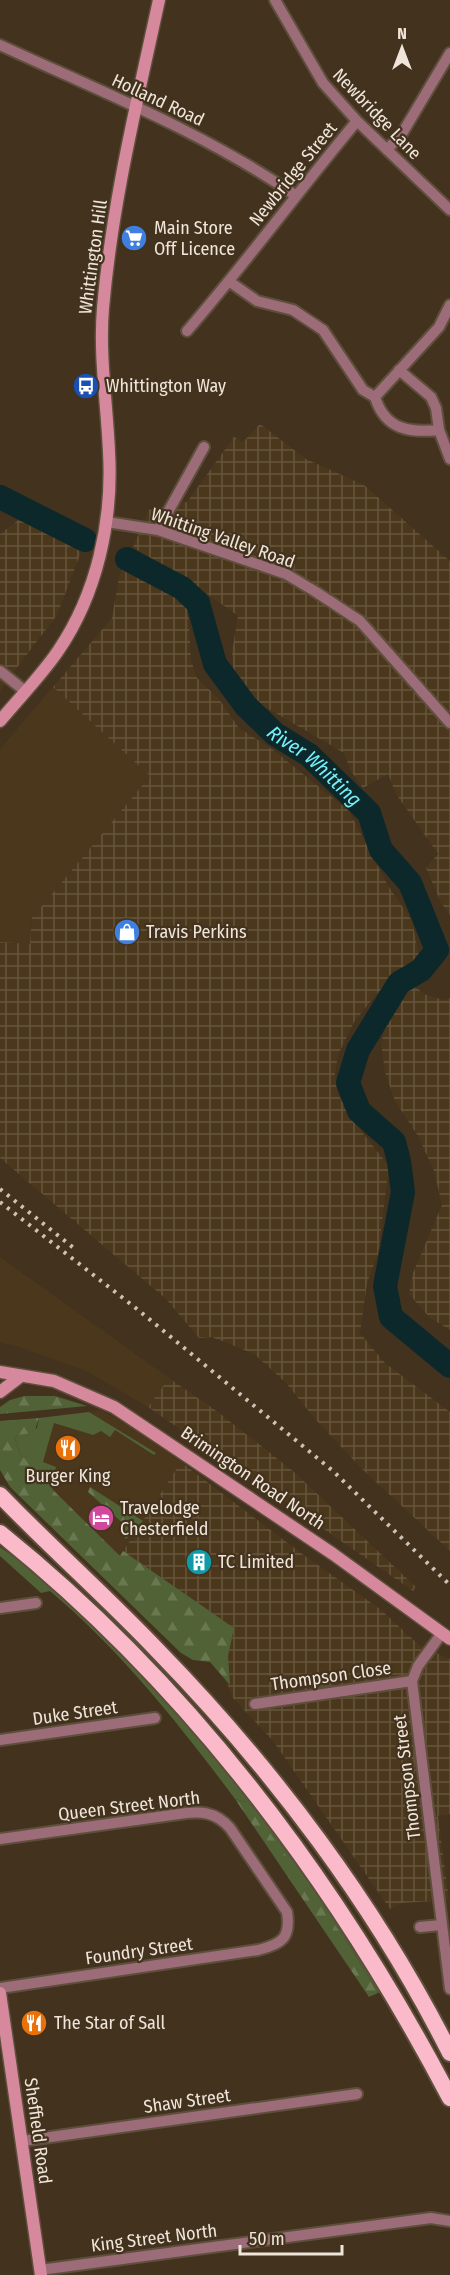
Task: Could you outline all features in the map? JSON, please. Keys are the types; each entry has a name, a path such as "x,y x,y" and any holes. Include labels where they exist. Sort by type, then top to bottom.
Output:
{"highway":[{"path":"0,1495 160,1652 272,1780 364,1906 450,2053"},
{"path":"0,1533 129,1648 212,1738 325,1887 376,1964 450,2098"}],"main road":[{"name":"Whittington Hill","path":"0,721 66,638 95,571 107,522 110,453 101,341 102,320 110,242 159,0"},
{"name":"Brimington Road North","path":"0,1372 54,1381 114,1407 333,1554 446,1636"},
{"path":"0,1392 21,1376"},
{"name":"Sheffield Road","path":"0,1990 40,2272"}],"street":[{"name":"Newbridge Lane","path":"275,0 322,83 357,121 450,210"},
{"name":"Holland Road","path":"0,45 136,106 246,162 295,195"},
{"path":"387,150 403,132 450,53"},
{"name":"Newbridge Street","path":"187,331 230,282 295,195 357,121"},
{"path":"230,282 257,301 293,310 322,330 363,390 375,397 378,406 398,427 412,432 439,430"},
{"path":"375,397 439,327 450,305"},
{"path":"399,370 430,397 436,408 439,430 450,459"},
{"path":"158,530 204,447"},
{"name":"Whitting Valley Road","path":"107,522 158,530 286,574 360,621 450,723"},
{"path":"0,671 25,691"},
{"path":"0,1608 36,1603"},
{"path":"412,1681 418,1666 446,1636"},
{"name":"Thompson Close","path":"255,1704 412,1681"},
{"name":"Thompson Street","path":"412,1681 450,1989"},
{"name":"Duke Street","path":"0,1740 156,1718"},
{"name":"Queen Street North","path":"0,1839 208,1812 222,1819 230,1828 287,1912 287,1936 282,1943"},
{"path":"420,1927 441,1925"},
{"name":"Foundry Street","path":"0,1990 258,1950 282,1943"},
{"name":"Shaw Street","path":"22,2141 357,2094"},
{"name":"King Street North","path":"40,2272 432,2218 450,2221"}],"shaded area":[{"path":"260,424 306,459 364,485 450,561 450,915 441,903 426,868 438,854 396,794 388,774 363,788 351,771 344,753 253,700 234,681 232,652 238,616 133,547 149,510 187,502 234,437 243,442"},
{"path":"37,506 85,542 57,615 0,690 0,534"},
{"path":"124,566 188,606 191,660 197,678 219,699 239,728 272,749 349,811 387,884 412,921 419,955 399,973 424,994 443,1000 450,998 450,1330 430,1318 409,1294 413,1273 442,1205 434,1171 418,1136 395,1101 385,1072 381,1043 387,1020 401,998 386,989 379,991 354,1022 338,1055 335,1074 338,1094 354,1122 389,1166 378,1254 367,1283 360,1333 385,1363 450,1412 450,1551 361,1468 315,1419 286,1383 254,1354 212,1337 199,1338 166,1299 0,1158 0,942 30,944 32,918 150,776 53,687 112,618 119,577"},
{"path":"53,687 150,776 32,918 30,945 0,942 0,749"},
{"path":"0,1257 169,1378 148,1407 86,1371 16,1346 0,1343"},
{"path":"169,1378 218,1412 293,1471 416,1587 413,1591 148,1407"},
{"path":"100,1410 128,1425 181,1462 120,1556 48,1485 18,1435 37,1428 39,1418"},
{"path":"181,1462 301,1553 380,1609 419,1645 450,1659 450,1814 438,1816 449,1900 402,1903 390,1909 273,1741 233,1698 215,1656 120,1556"}],"green space":[{"path":"24,1396 55,1396 87,1406 0,1414 0,1407 10,1400"},
{"path":"89,1412 156,1453 154,1455 115,1430 110,1437 101,1431 93,1435 54,1423 43,1462 56,1467 55,1472 66,1475 52,1489 33,1475 36,1470 20,1454 15,1439 18,1435 37,1428 39,1418"},
{"path":"39,1418 34,1433 18,1435 15,1439 20,1454 37,1470 34,1475 48,1485 120,1556 123,1551 234,1628 228,1656 230,1685 210,1662 193,1660 181,1653 10,1487 0,1470 0,1421"},
{"path":"90,1487 143,1521 126,1539 120,1533 126,1526 88,1492"},
{"path":"0,1547 52,1583 174,1705 300,1863 384,1990 378,1993 349,1945 245,1802 235,1799 148,1690 76,1614 50,1591 41,1593 0,1556"},
{"path":"235,1799 245,1802 255,1812 349,1945 378,1993 369,1997"}],"waterway":[{"name":"River Whitting","path":"0,497 85,540"},
{"name":"River Whitting","path":"127,559 182,588 198,603 215,664 246,706 275,734 309,755 369,813 381,850 410,883 437,950 421,970 399,983 358,1050 348,1083 359,1111 394,1142 399,1161 403,1192 385,1286 391,1317 450,1366"}],"railway":[{"path":"0,1189 75,1249"},
{"path":"0,1202 137,1309 333,1471 450,1585"}],"place":[{"name":"Main Store Off Licence","path":"134,238"},
{"name":"Whittington Way","path":"86,386"},
{"name":"Travis Perkins","path":"127,932"},
{"name":"Burger King","path":"68,1448"},
{"name":"Travelodge Chesterfield","path":"101,1518"},
{"name":"TC Limited","path":"199,1562"},
{"name":"The Star of Sall","path":"34,2023"}]}
